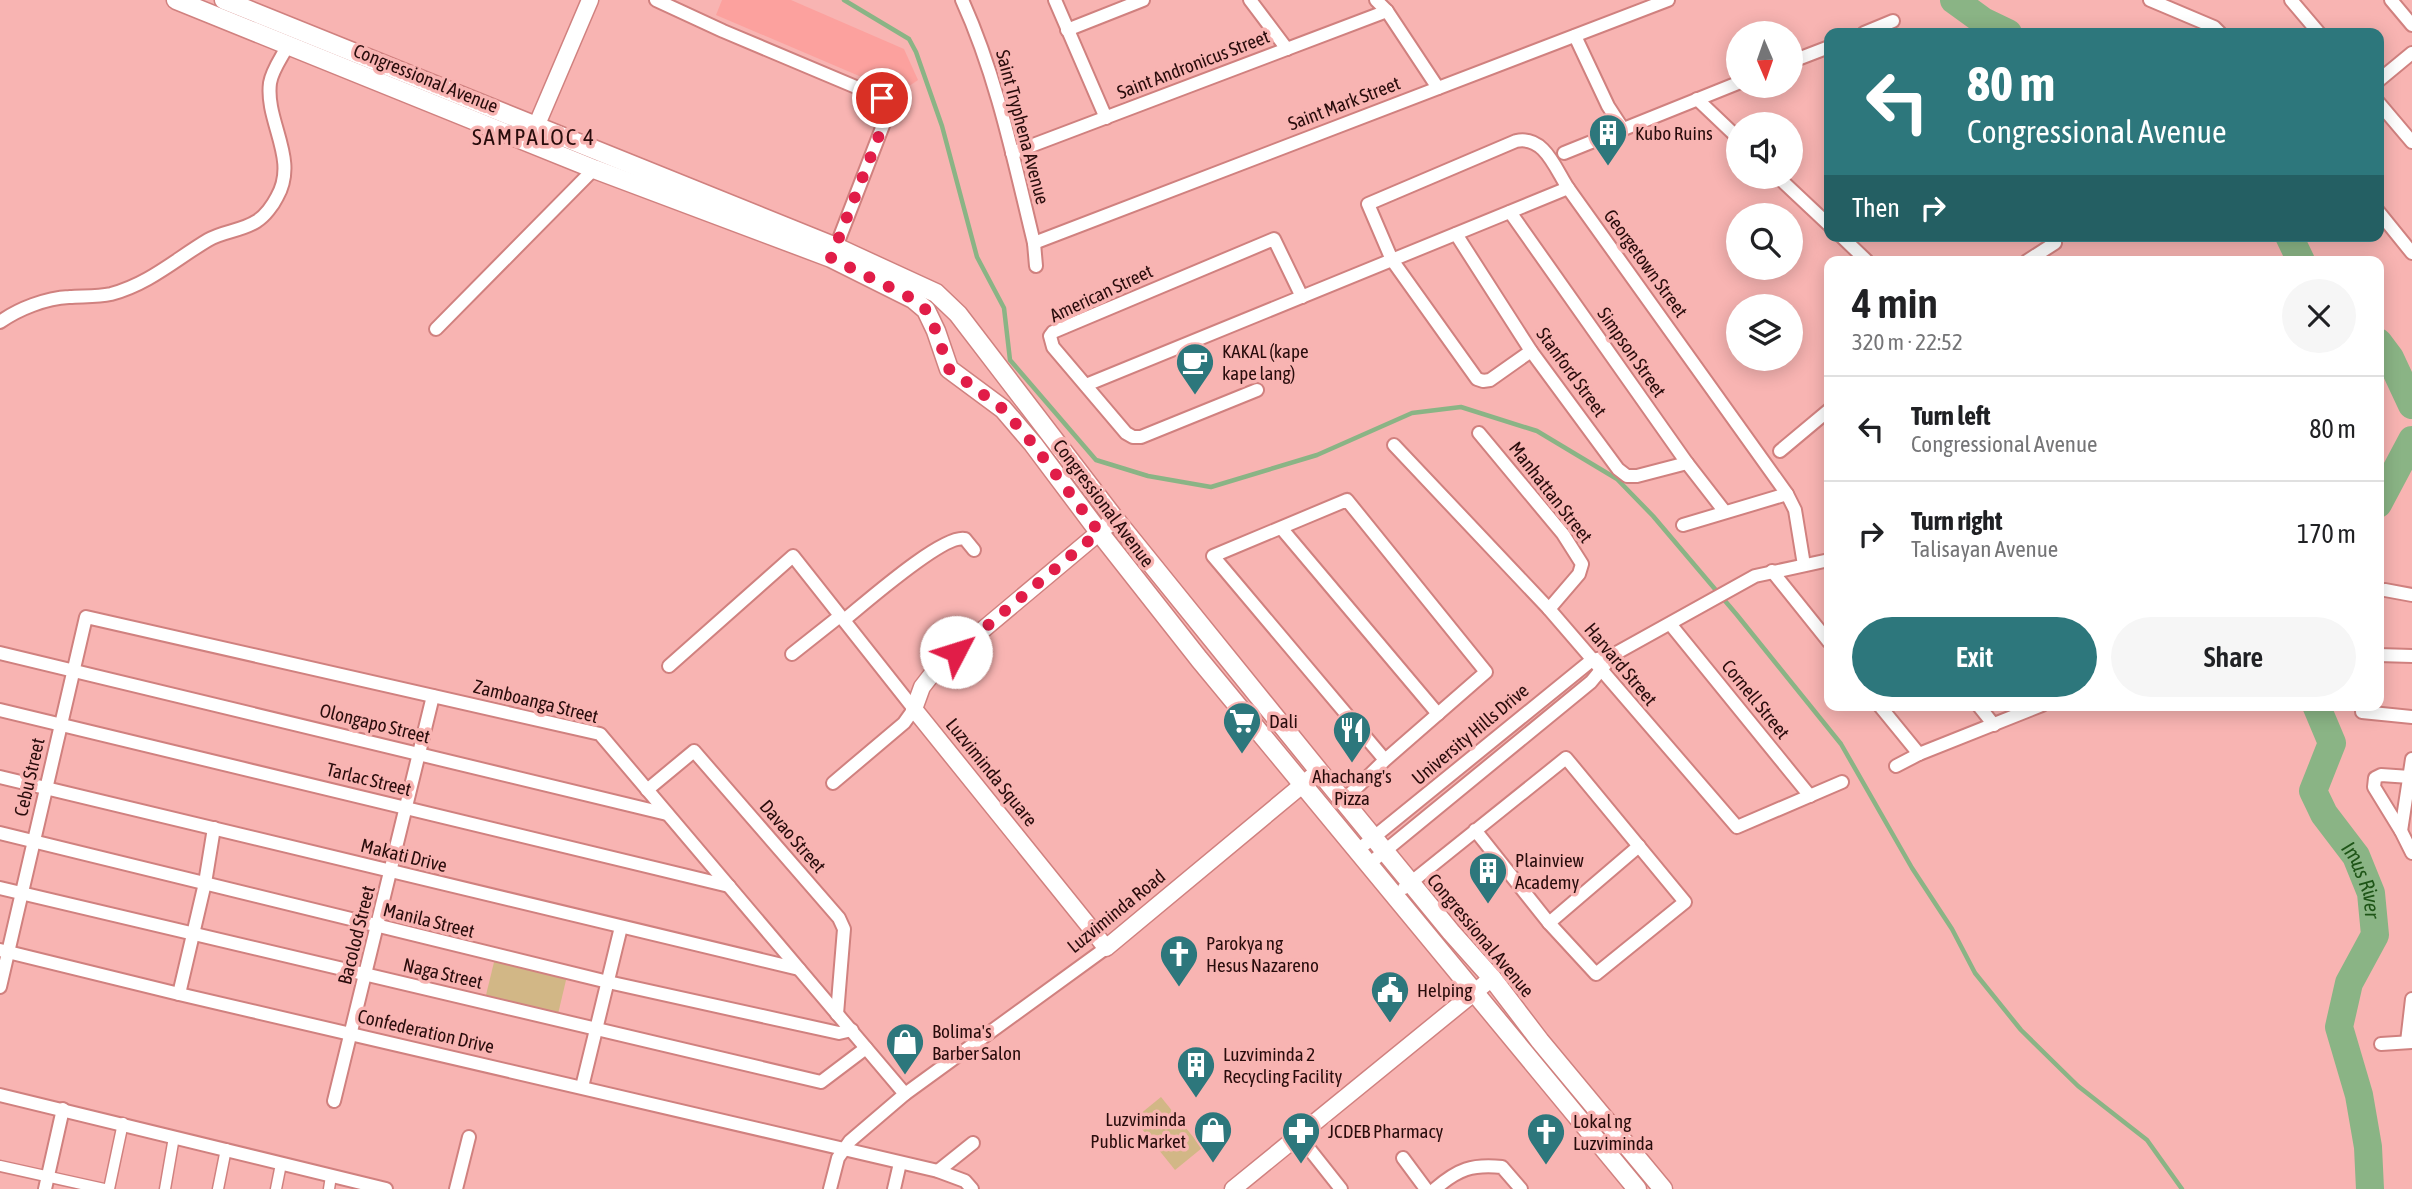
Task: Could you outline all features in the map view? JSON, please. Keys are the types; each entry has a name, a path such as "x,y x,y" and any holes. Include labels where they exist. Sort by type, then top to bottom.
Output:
{"main road":[{"name":"Congressional Avenue","path":"176,0 288,45 533,134 936,293 958,314 1115,519 1663,1189"},
{"name":"Congressional Avenue","path":"224,0 533,134 594,169 833,253 913,299 926,310 949,369 1003,409 1033,444 1099,532 1303,785 1637,1189"}],"street":[{"path":"533,134 590,0"},
{"path":"656,0 882,98 888,104 887,115 833,253"},
{"name":"Saint Tryphena Avenue","path":"962,0 985,57 1012,153 1034,243 1036,266"},
{"path":"1055,0 1105,118"},
{"path":"1067,30 1143,0"},
{"path":"1250,0 1287,49"},
{"path":"1376,0 1387,11 1437,88"},
{"name":"Saint Mark Street","path":"1034,243 1668,0"},
{"path":"2150,0 2215,28"},
{"path":"2291,0 2315,28"},
{"path":"2391,0 2412,25"},
{"name":"Saint Andronicus Street","path":"1012,153 1387,11"},
{"path":"1876,28 1894,21"},
{"path":"1575,36 1608,106 1623,130"},
{"path":"0,322 44,301 113,293 158,275 210,239 242,229 259,220 285,181 285,166 271,107 270,84 288,45"},
{"path":"1803,57 1824,49"},
{"path":"2384,76 2412,53"},
{"path":"1564,153 1726,88"},
{"path":"1697,99 1726,127"},
{"path":"2384,109 2412,142"},
{"name":"Georgetown Street","path":"1392,260 1368,204 1524,139 1541,146 1568,188 1787,494 1795,510 1804,565"},
{"path":"436,329 594,169"},
{"path":"1086,386 1568,188"},
{"path":"1792,189 1824,220"},
{"name":"Simpson Street","path":"1510,212 1687,463 1726,512"},
{"path":"2384,218 2412,253"},
{"name":"Stanford Street","path":"1456,234 1531,351 1618,469 1627,475 1637,476 1687,463"},
{"name":"American Street","path":"1257,390 1141,437 1133,437 1126,433 1053,346 1050,335 1274,239 1302,297"},
{"path":"1847,242 1862,256"},
{"path":"2034,256 2054,243"},
{"path":"1392,260 1477,379 1490,380 1531,351"},
{"path":"1780,451 1824,415"},
{"name":"Manhattan Street","path":"1479,433 1563,534 1582,564 1579,574 1549,609"},
{"name":"Harvard Street","path":"1394,445 1549,609 1737,827 1842,782"},
{"path":"1683,525 1787,494"},
{"path":"1344,800 1385,760 1486,672 1347,500 1213,556 1385,760"},
{"path":"833,783 904,723 914,709 922,687 936,670 1115,519"},
{"path":"1282,529 1438,714"},
{"path":"792,654 926,555 954,539 965,539 974,550"},
{"path":"669,666 793,556 914,709"},
{"name":"University Hills Drive","path":"1380,844 1592,660 1611,656 1671,625 1735,586 1772,571 1824,561"},
{"path":"1772,571 1824,636"},
{"path":"2385,590 2412,594"},
{"name":"Cebu Street","path":"0,987 4,951 22,893 86,617"},
{"name":"Zamboanga Street","path":"86,617 600,734 905,1094"},
{"name":"Cornell Street","path":"1671,625 1810,796"},
{"name":"Olongapo Street","path":"0,653 667,814"},
{"path":"2384,655 2412,656"},
{"name":"University Hills Drive","path":"1363,857 1601,671 1611,656"},
{"name":"Bacolod Street","path":"334,1101 433,696"},
{"name":"Luzviminda Square","path":"914,709 1107,948"},
{"name":"Tarlac Street","path":"0,710 729,886"},
{"path":"1884,711 1919,754"},
{"path":"1983,711 1994,725"},
{"path":"1896,766 1919,754 2028,711"},
{"path":"2362,712 2412,718"},
{"name":"Davao Street","path":"647,790 694,751 839,918 845,929 837,1014"},
{"path":"1396,895 1475,830 1566,758 1685,902 1596,974 1549,923 1475,830"},
{"path":"2401,831 2412,759"},
{"name":"Luzviminda Road","path":"905,1094 1107,948 1319,771"},
{"path":"2410,777 2381,775 2373,781 2378,795 2411,850"},
{"name":"Makati Drive","path":"0,777 800,969"},
{"path":"179,994 205,883 214,828"},
{"name":"Manila Street","path":"0,834 608,982 839,1033 852,1030"},
{"path":"1549,923 1639,846"},
{"name":"Naga Street","path":"0,888 821,1082 866,1048"},
{"path":"582,1087 621,927"},
{"name":"Confederation Drive","path":"4,951 938,1171 965,1181 972,1189"},
{"path":"1233,1189 1492,978"},
{"path":"2381,1044 2409,1042 2412,999"},
{"path":"830,1189 843,1149 905,1094"},
{"path":"1,1098 63,1109 226,1149 281,1164 330,1182 386,1189"},
{"path":"46,1183 63,1109"},
{"path":"0,1166 46,1183 106,1189 122,1124"},
{"path":"1299,1136 1341,1189"},
{"path":"165,1189 174,1137"},
{"path":"456,1189 469,1137"},
{"path":"938,1171 973,1143"},
{"path":"218,1189 226,1149"},
{"path":"1403,1158 1426,1189"},
{"path":"894,1189 900,1163"},
{"path":"275,1189 281,1164"},
{"path":"1435,1189 1454,1173 1480,1165 1502,1167 1521,1189"},
{"path":"949,1189 953,1175"}],"shaded area":[{"path":"722,0 791,0 904,49 918,80 899,93 716,15"},
{"path":"495,958 567,976 558,1014 486,995"},
{"path":"1161,1097 1202,1148 1175,1170 1134,1119"}],"waterway":[{"path":"844,0 909,39 942,126 977,257 1004,308 1010,360 1096,460 1148,476 1211,487 1317,455 1412,413 1461,407 1537,431 1617,479 1653,516 1737,615 1841,744 1912,868 1952,929 1975,973 2021,1030 2078,1086 2147,1140 2182,1189"},
{"name":"Imus River","path":"1954,0 1998,28"},
{"name":"Imus River","path":"2292,242 2299,256"},
{"name":"Imus River","path":"2384,350 2412,405"},
{"name":"Imus River","path":"2384,493 2412,440"},
{"name":"Imus River","path":"2319,711 2332,743 2313,791 2324,814 2356,856 2371,893 2375,935 2349,983 2339,1027 2359,1095 2368,1147 2370,1189"}],"place":[{"name":"Kubo Ruins","path":"1608,167"},
{"name":"KAKAL (kape kape lang)","path":"1195,396"},
{"name":"Dali","path":"1242,755"},
{"name":"Ahachang's Pizza","path":"1352,764"},
{"name":"Plainview Academy","path":"1488,905"},
{"name":"Parokya ng Hesus Nazareno","path":"1179,988"},
{"name":"Helping","path":"1390,1024"},
{"name":"Bolima's Barber Salon","path":"905,1076"},
{"name":"Luzviminda 2 Recycling Facility","path":"1196,1099"},
{"name":"Luzviminda Public Market","path":"1213,1164"},
{"name":"JCDEB Pharmacy","path":"1301,1165"},
{"name":"Lokal ng Luzviminda","path":"1546,1166"}],"district":[{"name":"SAMPALOC 4","path":"534,137"}],"route":[{"path":"882,98 888,104 887,115 831,258 913,299 926,310 949,369 1003,409 1033,444 1099,532 956,652"}]}
